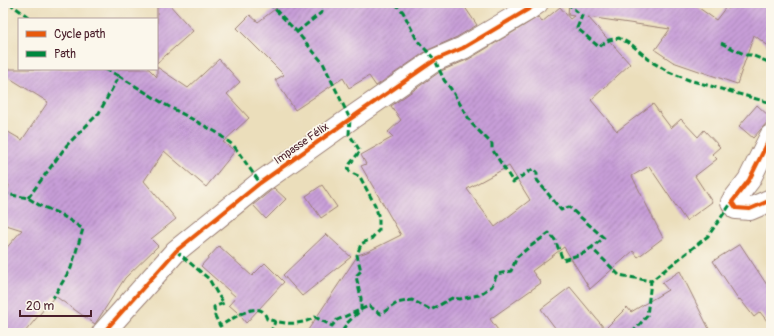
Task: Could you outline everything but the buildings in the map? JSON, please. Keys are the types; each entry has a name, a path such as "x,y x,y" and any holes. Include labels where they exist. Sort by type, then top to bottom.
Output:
{"street":[{"name":"Impasse Félix","path":"103,333 176,251 260,183 435,60 463,48 537,3"},
{"path":"771,136 749,180 732,202 736,208 750,209 771,200"}],"marked path":[{"path":"9,3 30,18"},
{"path":"269,3 297,32 323,63 350,119 349,134 360,151 348,169 350,172 360,177 375,205 379,218 379,230 371,239 361,244 357,255 361,271 356,276 361,298 361,310 346,324 342,333"},
{"path":"297,32 322,12 321,3"},
{"path":"395,3 403,12 417,40 435,60 444,80 472,124 492,144 492,149 513,182 533,169 537,173 537,180 561,210 569,207 604,238 591,248"},
{"path":"522,3 527,10"},
{"path":"567,3 582,16 577,28 599,47 609,40 619,38 632,45 652,62 669,72 689,80 771,103"},
{"path":"721,43 746,55 751,55 771,63"},
{"path":"107,70 119,76"},
{"path":"28,198 67,145 99,113 119,76 166,105 216,132 234,146 260,183"},
{"path":"3,192 6,194 28,198 39,205 60,214 83,229 71,268 53,298"},
{"path":"632,333 647,316 651,281 708,236 732,202"},
{"path":"176,251 209,279 224,303 214,307 215,316 220,326 247,311 258,309 265,314 267,319 279,322 298,323 315,317 332,326 337,320 369,306 381,314 397,303 412,300 431,310 452,298 460,299 479,295 492,286 497,274 511,271 517,257 549,233 555,240 563,260 584,253 591,248 619,275 651,281"},
{"path":"270,333 275,322"}],"cycle path":[{"path":"103,333 176,251 260,183 435,60 463,48 537,3"},
{"path":"771,136 749,180 732,202 736,208 750,209 771,200"}]}
